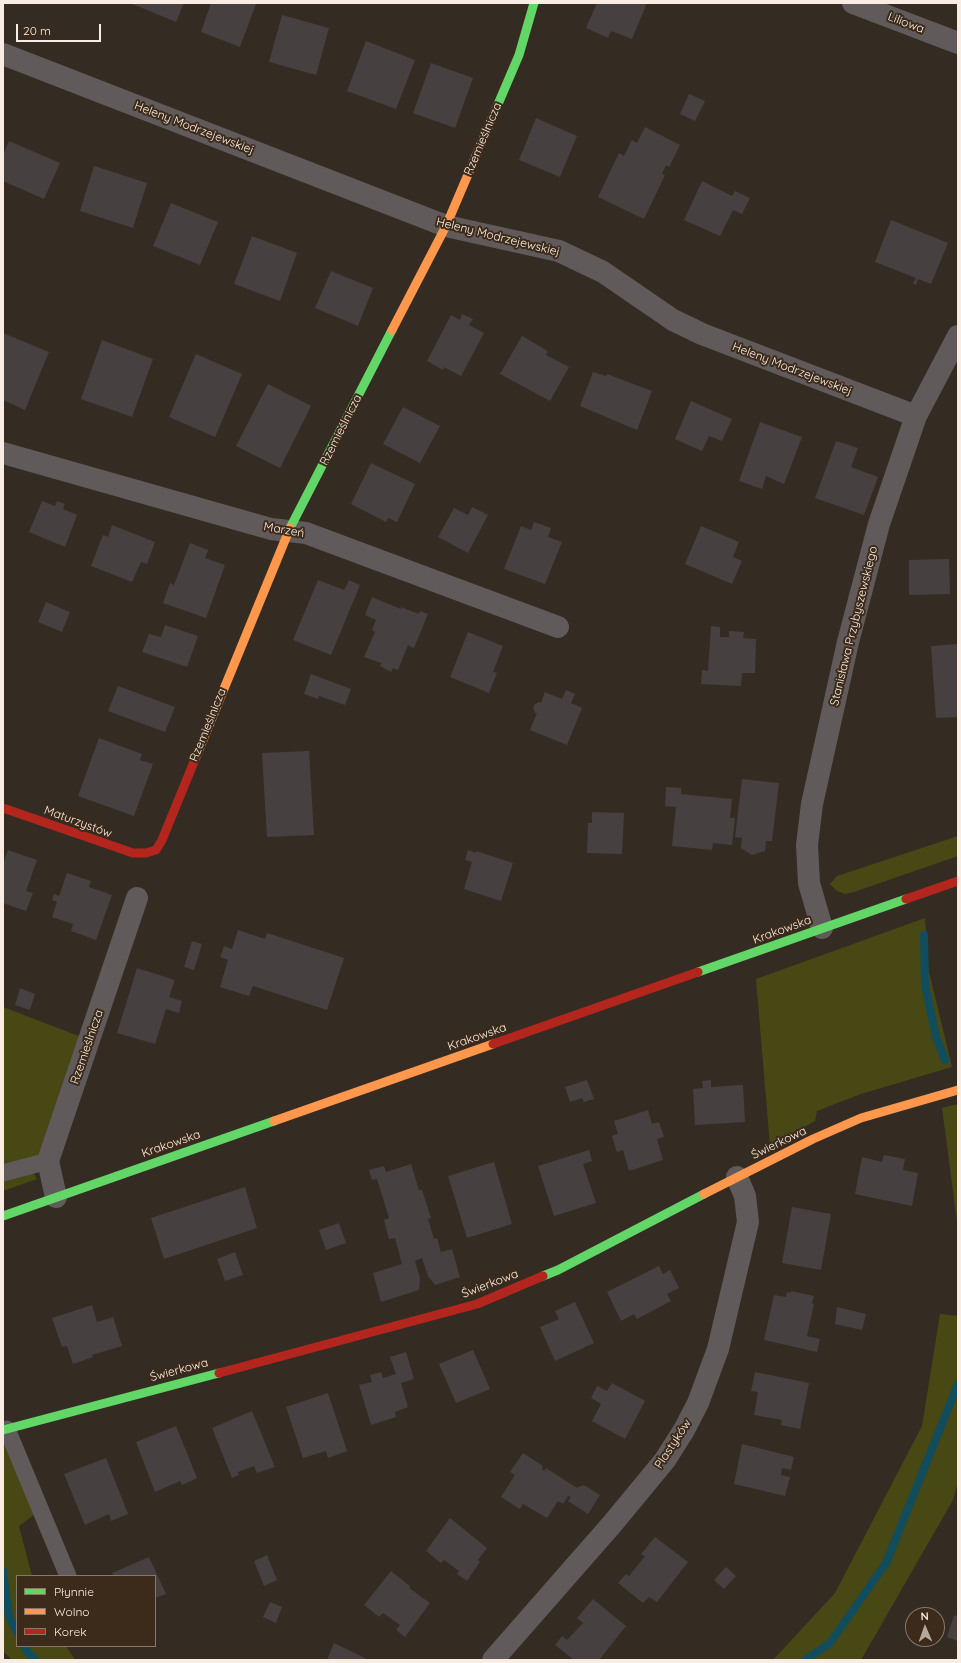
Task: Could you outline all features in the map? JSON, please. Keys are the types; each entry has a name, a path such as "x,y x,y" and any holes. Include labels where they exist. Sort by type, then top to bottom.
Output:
{"street":[{"name":"Rzemieślnicza","path":"146,853 156,850 162,840 289,530 446,226 519,55 534,3"},
{"name":"Liliowa","path":"853,3 958,43"},
{"name":"Heleny Modrzejewskiej","path":"3,54 446,226 559,251 603,272 673,320 702,334 916,416"},
{"name":"Stanisława Przybyszewskiego","path":"822,928 809,883 807,845 812,804 848,642 877,532 916,416 958,336"},
{"name":"Marzeń","path":"3,453 271,529 306,533 558,627"},
{"name":"Maturzystów","path":"3,808 115,848 133,853 146,853"},
{"name":"Krakowska","path":"3,1216 958,881"},
{"name":"Rzemieślnicza","path":"48,1161 137,898"},
{"name":"Świerkowa","path":"5,1429 477,1304 558,1270 813,1139 861,1118 958,1090"},
{"path":"48,1161 56,1197"},
{"name":"Plastyków","path":"493,1660 613,1523 665,1460 684,1430 698,1403 718,1349 748,1222 745,1196 737,1177"}],"lane":[{"path":"3,1173 48,1161"},
{"path":"5,1429 68,1575"}],"shaded area":[{"path":"958,836 958,856 845,894 837,891 830,884 837,876"},
{"path":"925,918 929,972 952,1067 861,1094 817,1111 815,1121 770,1146 756,979"},
{"path":"3,1007 84,1038 46,1147 37,1157 3,1165"},
{"path":"958,1104 958,1229 942,1108"},
{"path":"26,1173 34,1174 37,1179 3,1191 3,1182"},
{"path":"940,1314 958,1316 958,1481 953,1500 861,1660 773,1660 835,1593 922,1426"},
{"path":"3,1444 8,1448 35,1514 19,1526 32,1575 16,1575 16,1647 67,1647 75,1660 12,1660 3,1651"}],"building":[{"path":"130,3 184,3 176,22"},
{"path":"211,3 256,4 240,47 201,32"},
{"path":"597,3 647,3 632,39 611,31 608,38 586,28"},
{"path":"282,15 329,28 316,75 269,62"},
{"path":"366,41 415,60 396,109 347,91"},
{"path":"431,63 473,78 455,128 413,113"},
{"path":"689,94 705,101 695,121 680,114"},
{"path":"536,118 577,136 560,177 519,160"},
{"path":"645,127 680,145 669,167 666,165 662,174 665,175 644,219 598,197 619,153 624,156 632,140 637,143"},
{"path":"9,141 60,163 44,199 3,181 3,155"},
{"path":"94,166 147,183 133,228 80,211"},
{"path":"702,181 732,196 735,191 750,198 742,214 733,210 720,236 684,220"},
{"path":"171,203 218,222 200,265 153,246"},
{"path":"891,220 948,243 931,284 918,279 916,285 913,283 916,278 875,262"},
{"path":"252,236 297,253 280,301 234,284"},
{"path":"331,271 373,288 358,326 315,308"},
{"path":"462,314 473,319 469,325 484,333 461,376 444,367 443,370 427,361 451,315 460,320"},
{"path":"3,333 49,352 25,410 3,400"},
{"path":"522,336 548,351 546,355 569,367 550,401 500,374"},
{"path":"102,340 153,359 132,417 81,399"},
{"path":"196,354 242,374 215,437 169,417"},
{"path":"593,372 606,376 607,374 652,391 637,430 580,406"},
{"path":"268,384 311,406 280,468 236,446"},
{"path":"691,401 732,419 722,441 709,436 702,451 675,439"},
{"path":"403,407 440,426 420,463 383,444"},
{"path":"760,422 802,437 784,484 766,476 762,489 739,481"},
{"path":"836,441 858,448 851,467 878,477 864,515 815,498"},
{"path":"371,463 415,484 397,522 388,518 386,522 351,504"},
{"path":"42,501 55,506 57,501 65,504 63,509 77,515 65,547 29,532"},
{"path":"472,507 488,515 468,553 438,537 454,508 468,515"},
{"path":"534,522 551,528 548,537 562,542 545,584 504,569 521,526 531,530"},
{"path":"112,525 155,542 147,564 141,562 132,582 91,566 103,535 108,537"},
{"path":"701,526 739,542 733,557 742,561 732,584 685,564"},
{"path":"190,543 208,550 205,558 225,565 206,618 163,603 170,583 174,585"},
{"path":"949,559 950,594 909,595 909,560"},
{"path":"318,580 344,590 349,580 360,585 331,655 293,640"},
{"path":"372,597 401,609 401,607 419,614 420,611 428,614 414,648 408,645 398,670 393,668 391,672 380,666 381,663 364,657 375,632 372,630 376,620 365,615"},
{"path":"46,602 70,612 62,632 38,622"},
{"path":"165,625 198,636 187,667 142,652 149,634 161,637"},
{"path":"711,626 720,627 720,637 729,637 729,631 744,632 743,638 756,639 755,673 742,673 741,686 701,684 702,670 708,671"},
{"path":"468,632 503,646 493,672 497,673 489,693 450,677"},
{"path":"958,644 958,717 936,718 931,646"},
{"path":"311,674 351,689 345,705 319,696 318,699 304,694"},
{"path":"118,686 175,707 165,732 108,711"},
{"path":"566,690 575,694 571,703 582,708 567,745 530,730 537,713 535,713 533,708 535,704 539,702 541,703 545,692 562,699"},
{"path":"99,738 142,754 140,760 153,764 134,816 78,796"},
{"path":"309,751 314,835 267,837 262,753"},
{"path":"742,779 779,783 772,841 766,841 765,851 752,855 741,848 742,838 735,837"},
{"path":"666,787 681,788 681,794 732,799 730,818 735,818 732,845 713,843 712,850 672,846 676,807 665,806"},
{"path":"592,812 624,813 622,854 587,853 588,823 592,823"},
{"path":"8,850 37,860 26,891 33,893 26,911 3,903 3,863"},
{"path":"468,850 476,853 476,851 513,863 501,901 464,889 472,862 465,860"},
{"path":"67,873 91,881 89,887 112,895 96,940 71,931 73,924 52,917 57,902 52,900 54,894 59,896"},
{"path":"238,930 265,939 267,933 344,958 327,1010 253,986 249,996 220,987 228,960 220,957 224,946 232,949"},
{"path":"192,941 202,944 194,970 184,967"},
{"path":"137,968 175,980 169,997 182,1001 179,1013 166,1009 155,1044 117,1033"},
{"path":"20,988 35,994 30,1010 15,1005"},
{"path":"587,1080 594,1099 584,1102 582,1098 570,1102 565,1087"},
{"path":"711,1080 711,1087 743,1085 745,1122 695,1125 693,1089 703,1088 702,1081"},
{"path":"648,1110 652,1124 659,1122 664,1137 657,1139 663,1160 629,1171 623,1150 617,1152 612,1136 618,1134 614,1121"},
{"path":"589,1150 592,1161 583,1164 596,1203 554,1216 538,1166"},
{"path":"884,1155 905,1159 903,1170 918,1173 912,1206 855,1194 862,1157 882,1162"},
{"path":"494,1162 512,1224 467,1238 448,1176"},
{"path":"411,1164 419,1190 422,1190 431,1218 428,1219 434,1239 437,1238 441,1252 452,1249 460,1277 435,1285 428,1276 422,1258 415,1261 420,1278 419,1290 381,1302 373,1273 402,1264 395,1238 389,1239 384,1220 389,1218 377,1179 372,1180 369,1170 384,1166 386,1172"},
{"path":"245,1187 257,1228 164,1259 151,1218"},
{"path":"792,1207 831,1214 821,1270 782,1263"},
{"path":"339,1223 346,1243 326,1250 319,1230"},
{"path":"235,1252 243,1275 225,1281 217,1259"},
{"path":"659,1266 663,1274 670,1270 679,1288 667,1294 671,1301 637,1319 634,1314 621,1321 607,1292"},
{"path":"791,1291 814,1296 812,1303 814,1304 807,1336 820,1339 817,1352 764,1340 774,1295 786,1297 787,1292 791,1293"},
{"path":"575,1302 594,1343 555,1361 540,1327 559,1319 555,1311"},
{"path":"92,1305 97,1322 113,1317 122,1346 92,1355 93,1357 73,1364 67,1346 62,1347 52,1318"},
{"path":"837,1307 866,1314 862,1330 835,1324"},
{"path":"473,1350 490,1389 456,1403 439,1364"},
{"path":"406,1352 414,1379 401,1383 408,1407 395,1412 396,1417 371,1425 359,1385 372,1382 370,1375 381,1372 383,1378 396,1374 390,1357"},
{"path":"755,1372 809,1383 800,1429 781,1425 782,1420 754,1415 758,1392 751,1391"},
{"path":"612,1383 645,1401 625,1439 592,1421 601,1404 591,1398 597,1386 607,1391"},
{"path":"328,1393 347,1451 328,1458 326,1451 303,1458 286,1407"},
{"path":"252,1411 275,1467 257,1473 254,1466 238,1472 239,1475 232,1478 212,1428"},
{"path":"176,1426 197,1478 182,1485 180,1481 155,1492 136,1442"},
{"path":"742,1444 794,1457 791,1470 782,1468 781,1475 790,1477 785,1496 734,1484"},
{"path":"523,1453 543,1466 542,1469 544,1471 546,1468 577,1488 578,1486 584,1485 600,1495 588,1514 568,1501 571,1497 568,1496 563,1504 558,1501 547,1518 523,1504 520,1509 501,1497 515,1475 510,1472"},
{"path":"106,1458 128,1514 111,1521 109,1514 85,1525 64,1474"},
{"path":"450,1518 487,1548 478,1560 480,1562 467,1581 457,1574 459,1571 444,1560 441,1563 426,1551"},
{"path":"655,1537 688,1562 657,1602 649,1597 643,1603 618,1583 626,1574 629,1576 645,1556 641,1554"},
{"path":"267,1555 277,1580 264,1586 254,1561"},
{"path":"149,1557 166,1594 156,1598 156,1575 113,1575 112,1573"},
{"path":"726,1567 736,1576 724,1589 714,1580"},
{"path":"391,1571 410,1586 409,1588 430,1603 405,1637 396,1630 400,1625 383,1613 379,1617 364,1605"},
{"path":"593,1599 626,1626 599,1660 574,1660 555,1645 562,1636 567,1640 583,1623 577,1618"},
{"path":"270,1602 282,1607 276,1623 263,1617"},
{"path":"954,1615 958,1617 958,1641 947,1637"},
{"path":"334,1643 369,1660 327,1660"}],"waterway":[{"path":"924,935 925,985 936,1037 945,1060"},
{"path":"805,1660 830,1643 886,1563 958,1384"},
{"path":"3,1571 9,1617 16,1630"},
{"path":"25,1647 28,1653 36,1660"}],"traffic: fast":[{"path":"481,144 519,55 534,3"},
{"path":"290,528 392,330"},
{"path":"698,972 906,899"},
{"path":"3,1216 274,1121"},
{"path":"543,1276 558,1270 704,1194"},
{"path":"3,1430 219,1373"}],"traffic: slow":[{"path":"392,330 446,226 481,144"},
{"path":"196,757 290,528"},
{"path":"274,1121 493,1044"},
{"path":"704,1194 813,1139 861,1118 958,1090"}],"traffic: jam":[{"path":"3,808 133,853 146,853 156,850 162,840 196,757"},
{"path":"906,899 958,881"},
{"path":"493,1044 698,972"},
{"path":"219,1373 477,1304 543,1276"}]}
